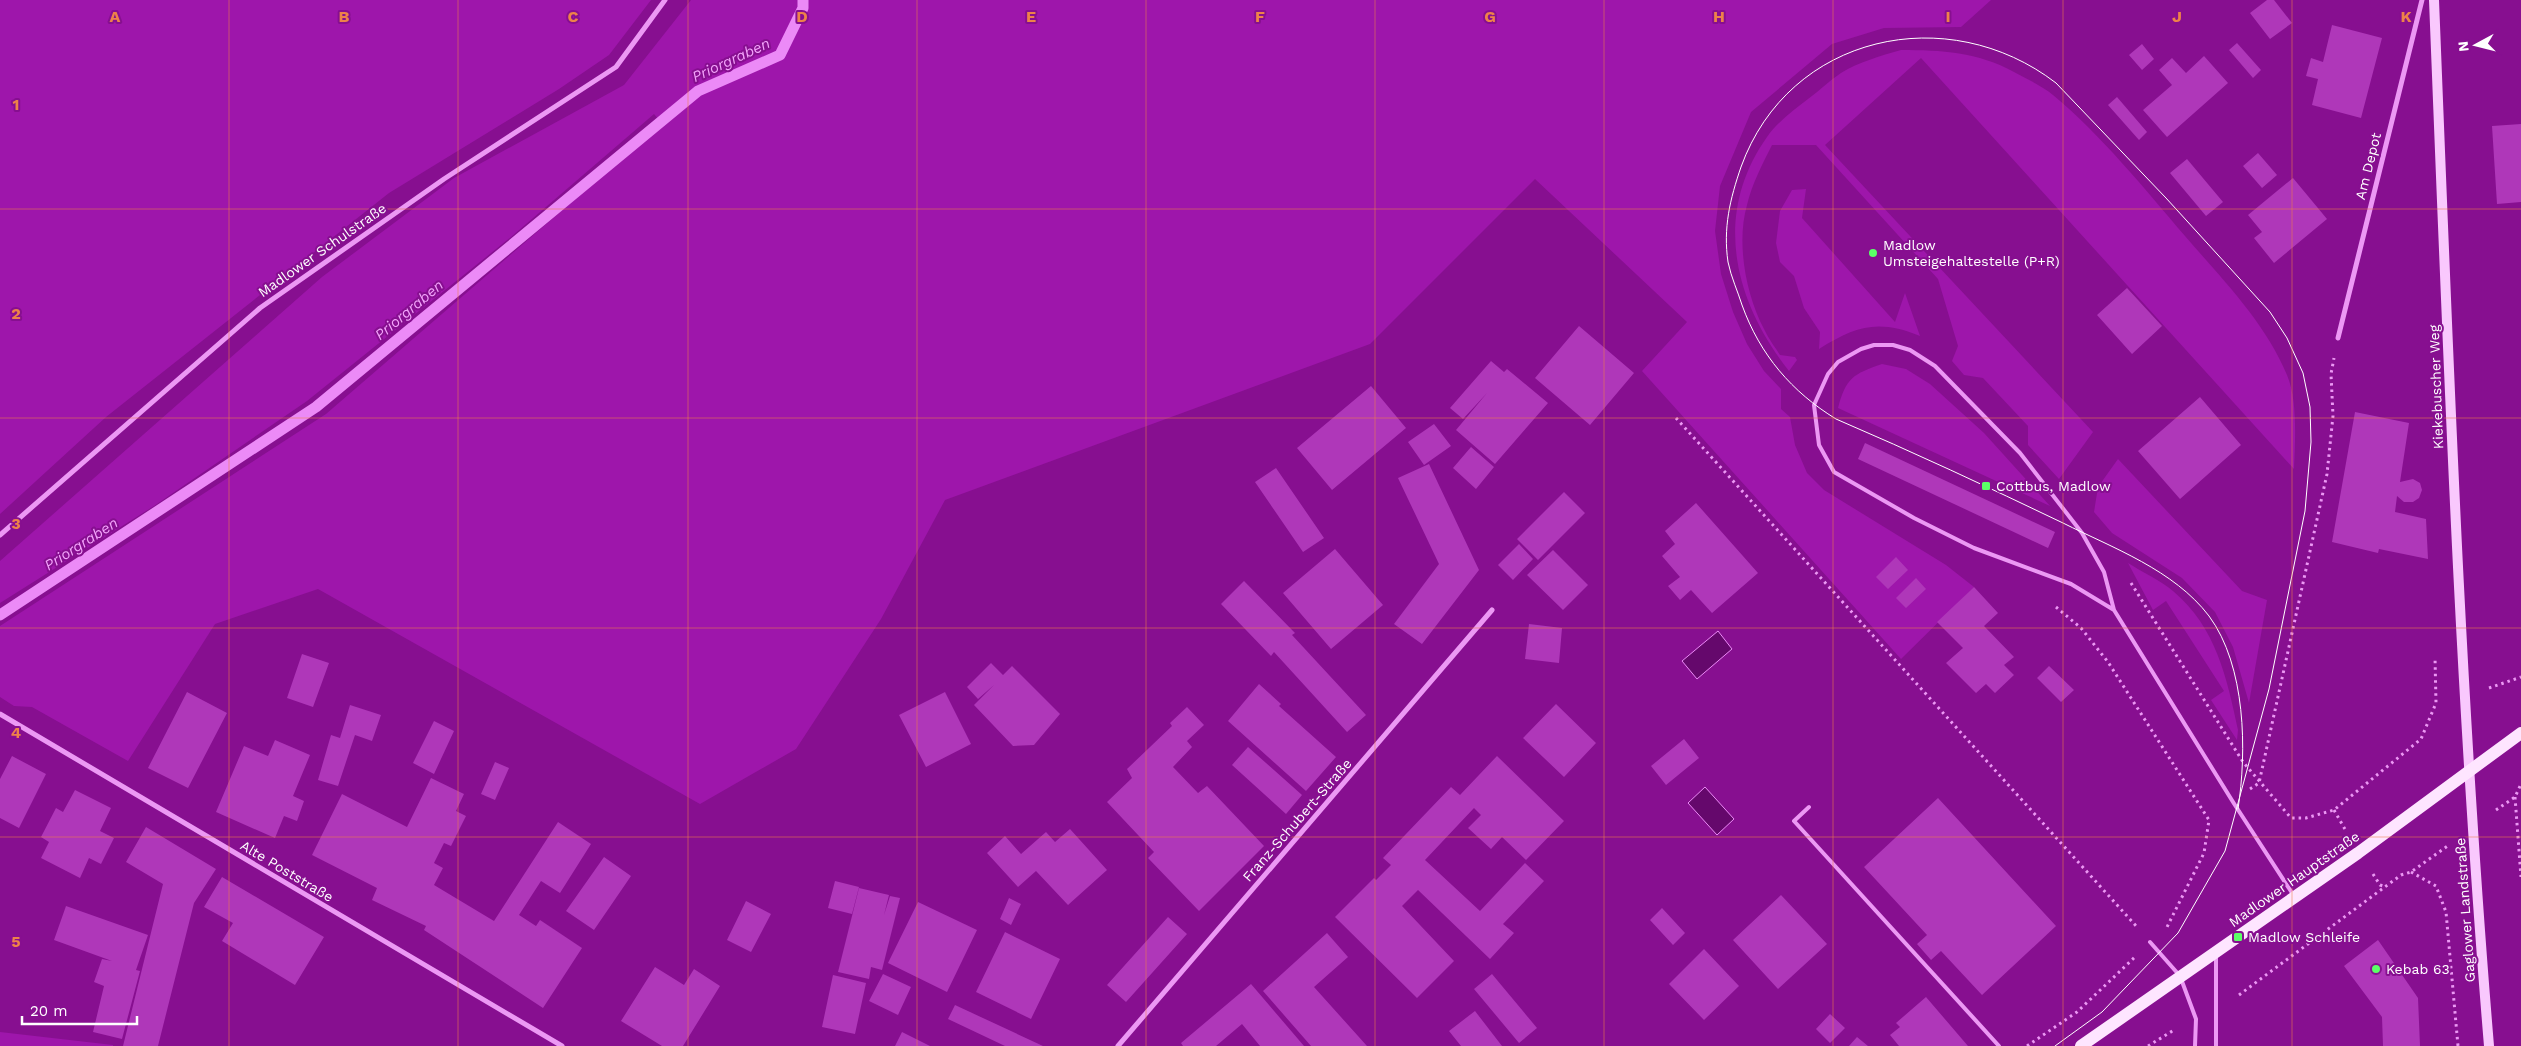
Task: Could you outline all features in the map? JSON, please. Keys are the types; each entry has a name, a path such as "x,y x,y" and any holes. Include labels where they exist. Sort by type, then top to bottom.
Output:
{"main road":[{"name":"Kiekebuscher Weg","path":"2434,0 2458,576 2469,772"},
{"name":"Madlower Hauptstraße","path":"2081,1046 2216,953 2521,733"},
{"name":"Gaglower Landstraße","path":"2469,772 2489,1046"}],"street":[{"name":"Madlower Schulstraße","path":"0,535 260,308 444,179 616,67 665,0"},
{"name":"Am Depot","path":"2338,338 2422,0"},
{"name":"Franz-Schubert-Straße","path":"1118,1046 1492,610"},
{"name":"Alte Poststraße","path":"0,714 562,1046"}],"lane":[{"path":"2114,610 2071,584 1974,548 1914,518 1834,472 1819,445 1814,405 1828,374 1838,362 1861,349 1874,345 1893,345 1910,350 1936,366 2020,453 2082,533 2104,572 2114,610 2233,802 2295,896"},
{"path":"1809,807 1794,821 1999,1046"},
{"path":"2150,942 2180,976 2196,1019 2195,1046"},
{"path":"2216,953 2216,1046"}],"path":[{"path":"2259,783 2327,474 2334,416 2331,374 2338,338"},
{"path":"1676,418 2150,942"},
{"path":"2129,580 2259,783 2291,818 2306,818 2334,810 2421,739 2436,703"},
{"path":"2027,1046 2077,1012 2168,926 2204,853 2209,820 2108,662 2081,628 2056,608"},
{"path":"2466,697 2521,677"},
{"path":"2521,784 2515,796 2521,877"},
{"path":"2217,1010 2401,875 2411,872 2436,886 2446,912 2458,1046"},
{"path":"2148,1046 2196,1019"}],"shaded area":[{"path":"0,0 651,0 609,55 559,89 389,193 106,417 0,514"},
{"path":"691,0 1991,0 1961,27 1884,28 1832,44 1751,112 1720,186 1715,231 1721,274 1733,312 1747,344 1764,371 1781,389 1781,409 1790,417 1795,445 1807,473 1824,490 1946,565 1974,587 1901,659 1642,371 1687,322 1535,179 1370,344 945,500 881,619 796,749 700,804 318,589 215,624 128,761 32,707 14,706 0,697 0,626 326,414 625,156 664,126 654,114 511,237 307,401 154,506 0,603 0,561 322,277 454,178 624,85"},
{"path":"1901,50 1945,52 1973,56 2000,65 2049,92 2105,145 2228,285 2267,337 2287,375 2293,397 2295,422 2294,469 1921,58 1825,145 2093,432 2059,479 2028,445 2028,426 1983,378 1964,375 1952,361 1958,346 1938,279 1816,145 1772,145 1747,205 1742,236 1745,268 1752,301 1766,332 1780,355 1795,357 1797,360 1789,371 1770,344 1755,316 1743,287 1737,257 1735,227 1740,197 1750,167 1767,137 1776,126 1832,79 1862,62"},
{"path":"1806,189 1802,218 1895,322 1905,293 1920,336 1892,328 1868,328 1844,335 1819,349 1820,332 1804,308 1794,276 1780,262 1776,243 1780,211 1792,190"},
{"path":"1882,364 1906,369 1930,384 1984,433 2050,506 1838,408 1844,390 1852,378 1857,374"},
{"path":"2118,459 2242,591 2267,600 2249,703 2233,647 2215,612 2182,578 2112,533 2094,512 2098,487"},
{"path":"2128,563 2173,591 2188,605 2210,637 2229,691 2238,730 2237,740 2211,700 2224,691 2166,601 2153,610"},
{"path":"1718,631 1732,649 1697,679 1682,661"},
{"path":"1705,787 1734,819 1717,835 1688,803"},
{"path":"0,1032 113,1045 113,1046 0,1046"}],"building":[{"path":"2267,0 2274,0 2292,23 2270,39 2250,13"},
{"path":"2332,25 2382,38 2361,118 2312,105 2318,79 2306,76 2311,58 2323,62"},
{"path":"2237,43 2261,70 2253,78 2229,50"},
{"path":"2142,44 2154,59 2142,70 2129,55"},
{"path":"2204,56 2228,83 2167,137 2143,110 2172,85 2159,70 2172,58 2186,73"},
{"path":"2117,97 2147,132 2139,140 2108,105"},
{"path":"2521,124 2521,202 2497,204 2492,126"},
{"path":"2258,153 2277,175 2262,188 2243,166"},
{"path":"2187,159 2223,202 2206,216 2170,173"},
{"path":"2293,178 2327,219 2274,263 2254,238 2262,232 2248,215"},
{"path":"2127,288 2162,326 2132,354 2097,315"},
{"path":"1579,326 1634,373 1590,425 1535,378"},
{"path":"1491,361 1504,372 1507,369 1548,403 1495,464 1456,430 1487,393 1463,419 1450,408"},
{"path":"1371,386 1406,428 1332,490 1297,448"},
{"path":"2200,397 2241,445 2180,499 2138,451"},
{"path":"2355,412 2409,423 2400,482 2413,479 2420,483 2422,490 2419,498 2413,502 2404,502 2397,496 2395,512 2426,519 2428,559 2379,549 2378,553 2332,542"},
{"path":"1434,424 1451,446 1424,465 1408,442"},
{"path":"1865,443 2055,532 2048,548 1858,459"},
{"path":"1471,447 1494,467 1476,489 1453,468"},
{"path":"1429,464 1479,570 1422,644 1394,624 1439,564 1398,478"},
{"path":"1276,468 1324,538 1303,552 1255,482"},
{"path":"1564,492 1585,513 1538,560 1517,539"},
{"path":"1696,503 1758,573 1712,613 1691,590 1680,600 1668,586 1680,577 1662,556 1675,544 1665,531"},
{"path":"1519,544 1533,559 1513,580 1498,565"},
{"path":"1335,549 1383,605 1331,649 1283,593"},
{"path":"1553,550 1588,585 1563,610 1527,575"},
{"path":"1896,557 1908,570 1888,589 1876,577"},
{"path":"1916,578 1926,589 1906,608 1896,598"},
{"path":"1244,581 1295,633 1292,635 1366,715 1347,732 1274,652 1271,656 1221,604"},
{"path":"1974,587 1998,613 1984,626 2014,657 2004,665 2014,675 1995,693 1986,684 1976,693 1946,663 1963,648 1937,622"},
{"path":"1529,624 1562,628 1559,663 1525,659"},
{"path":"302,654 329,663 313,707 287,698"},
{"path":"991,663 1003,675 1012,666 1060,714 1034,745 1013,746 974,705 994,685 978,699 967,687"},
{"path":"2049,666 2074,690 2061,702 2037,678"},
{"path":"1259,684 1281,704 1279,706 1336,757 1306,791 1228,721"},
{"path":"187,692 227,713 188,788 148,768"},
{"path":"945,692 971,744 926,767 899,715"},
{"path":"1556,704 1596,743 1564,777 1523,738"},
{"path":"350,705 381,715 372,741 355,735 338,786 318,780 331,735 340,738"},
{"path":"1187,707 1204,725 1187,741 1192,747 1173,767 1198,793 1207,786 1264,846 1199,911 1148,858 1154,852 1107,802 1132,778 1127,769 1172,726 1170,723"},
{"path":"434,721 454,731 434,774 413,763"},
{"path":"1684,739 1699,758 1666,785 1651,766"},
{"path":"275,740 310,755 293,796 304,801 297,821 284,816 275,838 216,812 244,746 268,756"},
{"path":"1248,747 1302,795 1286,814 1232,765"},
{"path":"12,756 46,774 19,828 0,818 0,779"},
{"path":"1497,756 1564,821 1526,860 1502,837 1491,849 1468,828 1481,815 1474,808 1425,860 1480,911 1525,863 1544,881 1503,924 1514,933 1490,959 1418,890 1402,906 1454,961 1417,998 1335,917 1374,878 1376,880 1391,865 1383,858 1451,787 1460,795"},
{"path":"495,762 509,768 495,800 481,794"},
{"path":"431,778 464,794 456,811 466,816 451,846 444,843 434,863 443,868 434,885 494,921 558,822 591,844 560,893 541,881 519,915 536,926 540,920 582,948 543,1008 424,930 426,926 372,900 377,888 312,855 342,794 407,827"},
{"path":"75,790 111,808 100,831 114,838 101,864 89,858 80,878 41,858 49,842 41,837 56,808 63,812"},
{"path":"1938,798 2056,926 1982,995 1941,951 1931,960 1917,944 1927,935 1864,867"},
{"path":"146,827 216,869 194,903 158,1046 123,1046 163,884 126,862"},
{"path":"1070,829 1107,870 1068,905 1036,871 1018,887 987,853 1005,836 1021,854 1046,832 1055,842"},
{"path":"604,857 631,876 594,930 566,911"},
{"path":"222,877 324,937 295,985 222,941 233,923 204,907"},
{"path":"835,881 859,887 852,914 828,908"},
{"path":"859,888 889,895 884,915 890,896 900,898 882,970 871,967 869,979 838,972"},
{"path":"1781,895 1827,944 1778,989 1733,940"},
{"path":"1009,898 1021,904 1011,925 1000,919"},
{"path":"746,901 771,914 751,952 727,940"},
{"path":"918,902 977,930 947,992 888,963"},
{"path":"66,906 148,935 136,970 140,971 122,1039 93,1032 104,986 94,982 102,959 112,961 54,940"},
{"path":"1662,908 1685,933 1673,945 1650,920"},
{"path":"1168,917 1187,934 1126,1002 1107,985"},
{"path":"1005,932 1060,959 1031,1019 976,992"},
{"path":"1327,933 1348,957 1314,987 1367,1046 1311,1046 1263,991"},
{"path":"2378,940 2418,998 2420,1046 2383,1046 2382,1017 2344,966"},
{"path":"1704,949 1739,986 1704,1020 1669,984"},
{"path":"655,967 684,985 694,969 720,986 683,1046 662,1046 621,1021"},
{"path":"883,974 911,987 898,1015 869,1001"},
{"path":"1492,974 1537,1028 1519,1043 1474,989"},
{"path":"833,975 866,983 855,1034 822,1027"},
{"path":"1251,984 1304,1046 1260,1046 1242,1024 1216,1046 1183,1046 1181,1043"},
{"path":"1926,997 1968,1046 1899,1046 1890,1035 1900,1027 1896,1023"},
{"path":"955,1005 1043,1046 1005,1046 948,1019"},
{"path":"1475,1011 1502,1046 1461,1046 1449,1031"},
{"path":"1830,1014 1845,1028 1830,1043 1816,1029"},
{"path":"902,1032 930,1046 895,1046"},
{"path":"1857,1037 1868,1046 1849,1046"}],"waterway":[{"name":"Priorgraben","path":"0,615 316,407 698,91 780,55 803,8 803,0"}],"tram line":[{"path":"2055,1046 2102,1012 2178,933 2225,851 2269,689 2305,511 2311,442 2310,407 2303,373 2287,338 2270,312 2166,198 2056,83 2013,57 1968,42 1922,38 1876,44 1833,60 1795,86 1764,122 1741,167 1734,191 1727,225 1728,262 1742,305 1758,340 1779,371 1805,397 1836,419 2122,551 2161,573 2195,600 2209,616 2221,636 2237,684 2243,736 2241,786 2238,809"}],"place":[{"name":"Madlow Umsteigehaltestelle (P+R)","path":"1873,253"},
{"name":"Cottbus, Madlow","path":"1986,486"},
{"name":"Madlow Schleife","path":"2238,937"},
{"name":"Kebab 63","path":"2376,969"}]}
